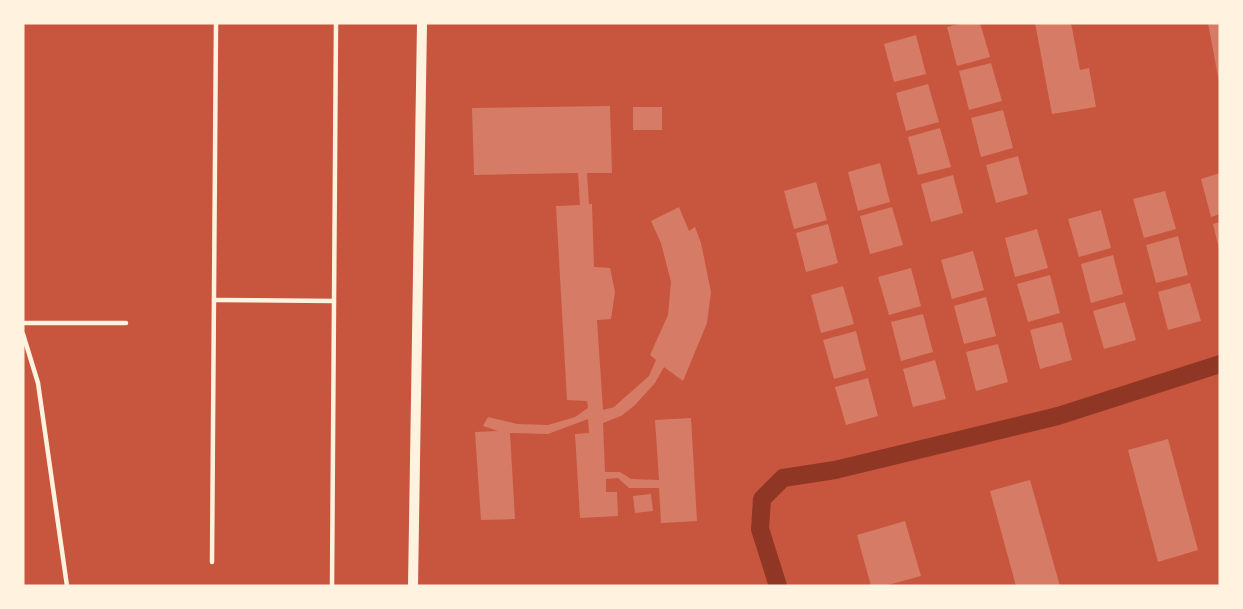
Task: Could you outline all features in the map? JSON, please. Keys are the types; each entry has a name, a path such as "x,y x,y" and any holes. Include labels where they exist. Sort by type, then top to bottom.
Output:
{"street":[{"path":"413,586 422,23"}],"lane":[{"path":"212,562 216,23"},
{"path":"332,586 336,23"},
{"path":"214,300 334,301"},
{"path":"23,323 126,323"},
{"path":"23,334 42,408 67,586"}],"building":[{"path":"980,23 990,57 957,66 947,27"},
{"path":"1035,23 1071,23 1080,70 1089,68 1096,107 1052,114"},
{"path":"1208,23 1220,23 1220,82 1219,82"},
{"path":"916,35 926,74 894,82 884,44"},
{"path":"991,63 1002,101 969,110 959,71"},
{"path":"928,84 939,122 906,131 896,93"},
{"path":"610,106 612,173 587,173 589,204 592,204 594,267 610,268 615,292 611,319 597,320 603,410 614,407 649,376 656,360 650,355 668,315 671,282 661,243 651,221 679,207 689,231 695,227 711,292 707,323 683,381 664,367 655,383 634,406 621,416 603,423 605,472 620,472 631,479 659,480 655,420 691,418 697,521 661,523 659,488 629,488 618,478 606,479 606,492 617,492 618,516 580,518 575,434 589,433 588,419 548,434 510,433 515,519 481,520 475,432 498,431 483,426 488,417 517,424 548,425 575,417 588,408 587,401 567,400 556,206 580,205 578,173 474,175 472,108"},
{"path":"633,107 662,107 662,130 633,130"},
{"path":"1003,110 1013,148 981,157 971,118"},
{"path":"940,128 951,167 918,175 908,137"},
{"path":"1018,156 1028,194 996,203 986,165"},
{"path":"880,163 890,202 858,211 848,172"},
{"path":"1220,173 1220,214 1211,217 1201,179"},
{"path":"953,175 963,213 931,222 921,184"},
{"path":"816,182 827,220 794,229 784,191"},
{"path":"1165,191 1176,229 1144,238 1133,199"},
{"path":"892,207 903,245 870,254 860,216"},
{"path":"1101,210 1111,248 1079,257 1068,219"},
{"path":"1220,222 1220,249 1219,249 1213,224"},
{"path":"828,224 838,263 806,272 796,233"},
{"path":"1037,229 1048,268 1015,277 1005,238"},
{"path":"1178,236 1188,275 1156,283 1146,245"},
{"path":"973,251 984,290 952,299 941,260"},
{"path":"1113,255 1123,294 1091,303 1081,264"},
{"path":"911,268 921,306 889,315 878,277"},
{"path":"1050,275 1060,313 1028,322 1017,284"},
{"path":"1190,283 1201,321 1168,330 1158,292"},
{"path":"843,286 854,324 821,333 811,295"},
{"path":"986,297 996,336 964,344 954,306"},
{"path":"1125,302 1136,340 1104,349 1093,311"},
{"path":"923,314 933,352 901,361 891,322"},
{"path":"1062,322 1072,360 1040,369 1030,330"},
{"path":"856,331 866,370 834,379 823,340"},
{"path":"998,344 1008,382 976,391 966,352"},
{"path":"935,360 946,399 913,407 903,369"},
{"path":"868,378 878,416 846,425 835,387"},
{"path":"1168,439 1198,550 1158,562 1128,450"},
{"path":"1030,480 1060,586 1016,586 990,491"},
{"path":"651,494 653,511 635,513 633,496"},
{"path":"905,521 921,576 884,586 871,586 857,535"}],"waterway":[{"path":"778,586 760,529 762,499 783,478 835,470 1058,416 1220,364"}]}
